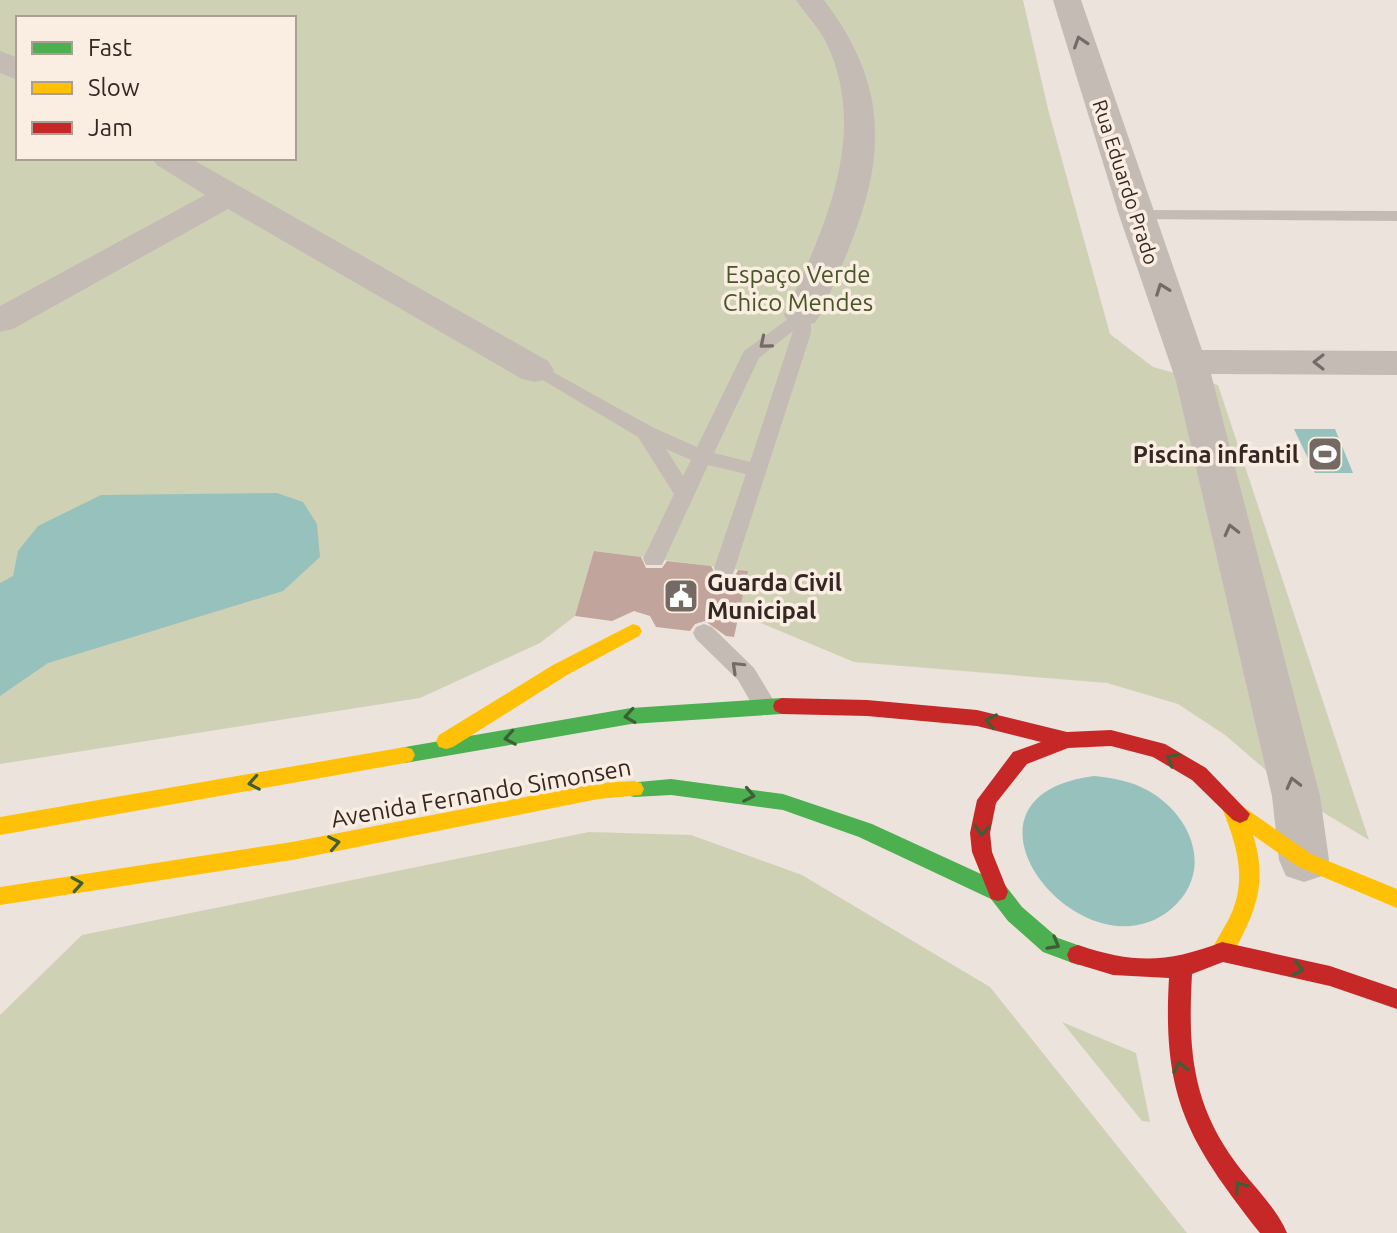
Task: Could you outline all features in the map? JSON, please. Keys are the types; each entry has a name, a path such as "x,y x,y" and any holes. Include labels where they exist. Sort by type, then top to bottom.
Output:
{"main road":[{"path":"430,751 634,627"},
{"name":"Avenida Fernando Simonsen","path":"0,826 631,716 765,706 930,713 977,718 1067,740 1111,738 1158,750 1199,774 1232,808 1304,860 1397,899"},
{"path":"998,892 982,852 980,833 987,800 1020,758 1067,740"},
{"name":"Avenida Fernando Simonsen","path":"0,896 292,851 598,791 671,787 783,802 865,830 998,892 1015,914 1051,945 1116,969 1181,967 1203,963 1222,952"},
{"path":"1232,808 1251,846 1255,885 1248,910 1222,952 1330,976 1397,999"},
{"path":"1181,967 1177,1048 1187,1102 1205,1141 1275,1233"}],"street":[{"path":"802,315 847,211 861,147 854,68 810,0"},
{"name":"Rua Eduardo Prado","path":"1067,0 1136,215 1189,362 1296,796 1304,860"},
{"path":"171,160 535,370"},
{"path":"0,321 229,195"},
{"path":"1189,362 1397,363"}],"lane":[{"path":"1136,215 1397,216"},
{"path":"654,559 751,355 802,315"},
{"path":"725,568 802,333 802,315"},
{"path":"535,370 645,432 702,457 756,470"},
{"path":"645,432 684,493"},
{"path":"704,633 746,674 765,706"}],"green space":[{"name":"Espaço Verde Chico Mendes","path":"0,0 1023,0 1048,109 1110,334 1153,367 1218,385 1369,840 1296,796 1225,735 1178,704 1107,683 854,662 739,614 747,571 595,551 575,616 540,643 420,698 0,764"},
{"path":"589,832 691,835 802,875 990,987 1187,1233 0,1233 0,1015 82,935"},
{"path":"1062,1022 1136,1053 1150,1122 1142,1121"}],"water":[{"name":"Piscina infantil","path":"1294,429 1335,429 1353,473 1315,473"},
{"path":"277,493 303,502 317,524 320,557 283,591 48,663 0,696 0,583 13,576 18,551 38,526 101,495"},
{"path":"1094,776 1135,784 1163,801 1186,829 1193,846 1195,862 1192,879 1184,895 1170,910 1135,925 1098,922 1065,904 1039,878 1024,846 1026,816 1047,791"}],"building":[{"path":"594,551 641,557 646,568 662,568 667,561 711,566 717,577 735,576 738,570 748,571 734,637 726,636 705,621 695,624 690,631 656,627 650,616 634,611 612,621 575,616"}],"traffic: fast":[{"path":"405,755 631,716 782,706"},
{"path":"634,789 671,787 783,802 865,830 998,892 1015,914 1051,945 1078,955"}],"traffic: slow":[{"path":"446,741 560,670 633,631"},
{"path":"0,826 405,755"},
{"path":"0,896 292,851 598,791 634,789"},
{"path":"1222,952 1242,914 1251,882 1247,848 1232,808"},
{"path":"1240,814 1304,860 1397,899"}],"traffic: jam":[{"path":"782,706 867,708 977,718 1067,740 1111,738 1158,750 1199,774 1240,814"},
{"path":"998,892 982,852 980,833 987,800 1020,758 1067,740"},
{"path":"1078,955 1113,965 1150,969 1187,965 1222,952 1330,976 1397,999"},
{"path":"1181,967 1180,1051 1194,1112 1225,1167 1275,1233"}],"place":[{"name":"Piscina infantil","path":"1325,454"},
{"name":"Guarda Civil Municipal","path":"681,596"}]}
